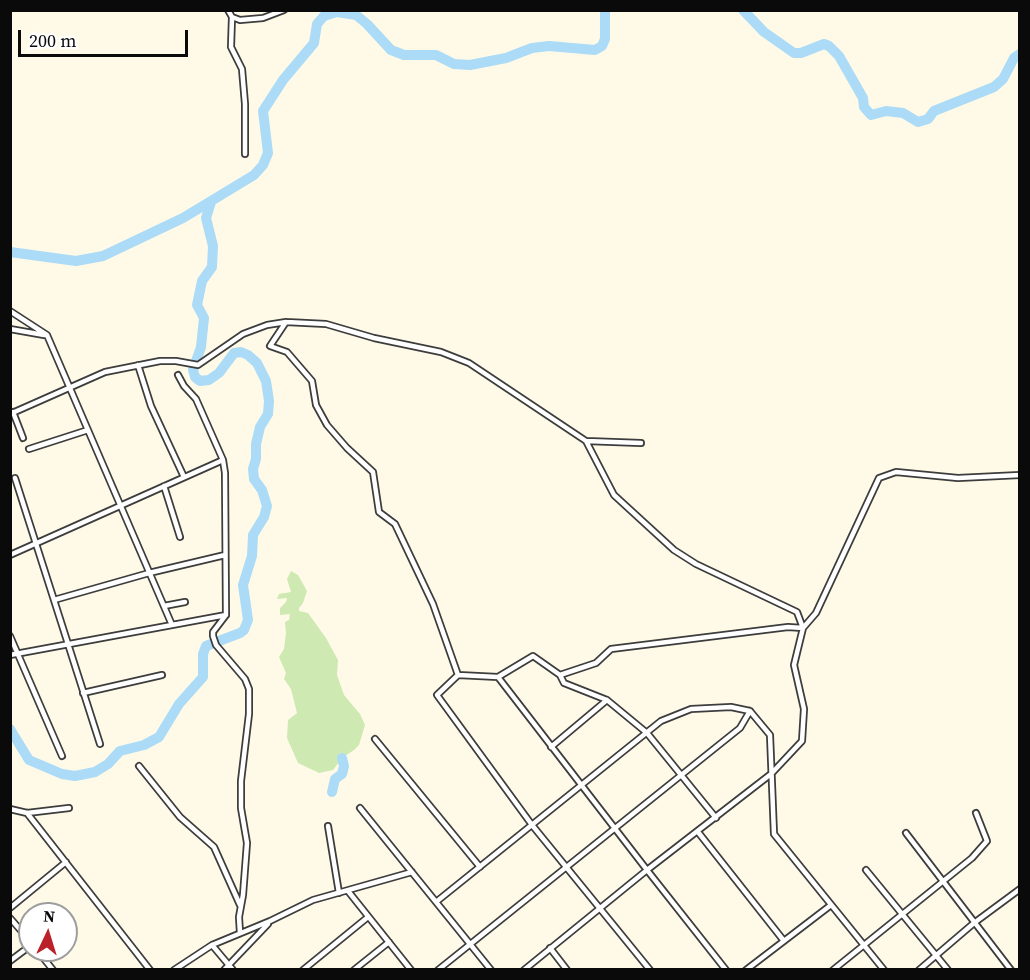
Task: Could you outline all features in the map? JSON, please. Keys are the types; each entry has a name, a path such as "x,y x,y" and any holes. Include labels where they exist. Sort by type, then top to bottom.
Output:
{"street":[{"path":"228,10 232,17 231,47 242,69 245,104 244,154"},
{"path":"232,17 240,20 263,18 284,10"},
{"path":"10,311 47,335 172,625"},
{"path":"286,322 270,346 288,352 312,381 316,405 327,425 373,472 379,512 395,524 433,604 458,675"},
{"path":"23,438 12,413 105,372 159,361 198,364 243,334 267,325 286,322 326,324 441,352 469,363 586,441 614,495 674,550 696,564 797,612 802,628 794,665 804,710 802,741 771,774 524,969"},
{"path":"10,329 47,335"},
{"path":"138,365 151,406 184,477"},
{"path":"178,375 196,399 223,460 225,473 226,615 213,632 213,636 216,645 245,680 250,700 241,780 241,808 247,843 240,906 240,933"},
{"path":"29,449 88,430"},
{"path":"586,441 641,443"},
{"path":"10,555 223,460"},
{"path":"802,628 816,613 879,478 896,472 958,478 1020,475"},
{"path":"15,478 100,744"},
{"path":"164,486 180,537"},
{"path":"54,600 149,573 225,555"},
{"path":"164,606 185,602"},
{"path":"10,655 226,615"},
{"path":"560,675 596,663 611,649 788,627 802,628"},
{"path":"10,636 62,756"},
{"path":"650,969 532,825 437,695 458,675 498,677 533,656 560,675 564,683 607,700 647,732 716,818"},
{"path":"83,693 162,675"},
{"path":"498,677 615,830 726,969"},
{"path":"551,747 607,700"},
{"path":"436,902 661,721 691,709 731,707 750,711 770,735 774,834 884,969"},
{"path":"438,969 682,776 740,728 750,711"},
{"path":"375,739 480,867"},
{"path":"139,766 180,817 214,847 240,906"},
{"path":"10,809 27,813 69,808"},
{"path":"360,808 491,969"},
{"path":"27,813 150,969"},
{"path":"832,969 972,858 987,841 976,813"},
{"path":"328,826 339,893"},
{"path":"698,832 784,941"},
{"path":"906,833 1011,969"},
{"path":"10,908 66,862"},
{"path":"866,870 948,969"},
{"path":"174,969 213,945 313,900 412,872"},
{"path":"919,969 974,923 1020,889"},
{"path":"348,891 411,969"},
{"path":"746,969 831,904"},
{"path":"303,969 311,967 368,917"},
{"path":"224,969 231,967 270,921"},
{"path":"354,969 389,942"},
{"path":"213,945 231,967"},
{"path":"550,948 567,969"}],"green space":[{"path":"291,571 298,575 307,591 299,611 308,613 326,638 338,660 337,675 344,695 360,714 365,725 359,745 342,758 333,770 319,773 298,763 287,738 288,720 297,713 291,689 284,679 286,673 279,657 284,649 285,622 289,620 290,614 280,615 280,608 287,598 277,599 279,594 291,592 287,579"}],"waterway":[{"path":"10,252 76,261 103,256 183,218 254,175 263,165 268,153 263,111 283,80 314,43 317,24 324,16 337,12 356,15 391,50 404,55 436,55 454,64 470,65 506,58 532,48 549,46 595,50 602,46 605,39 605,10"},
{"path":"743,10 764,32 794,53 801,53 824,44 829,46 839,56 863,98 864,107 871,115 886,111 903,113 918,122 928,119 934,111 994,87 1003,79 1014,58 1020,54"},
{"path":"10,729 29,760 62,774 75,776 95,772 108,764 120,751 144,745 159,737 179,704 203,677 203,654 206,646 240,633 244,630 248,620 243,585 252,556 253,535 264,517 267,506 262,490 254,479 253,469 256,444 260,427 268,414 269,401 266,381 257,363 241,352 234,353 219,373 209,380 200,381 195,377 193,370 201,347 204,318 197,305 202,281 212,267 213,246 206,218 211,202"},
{"path":"332,792 335,779 342,774 344,766 342,758"}]}
